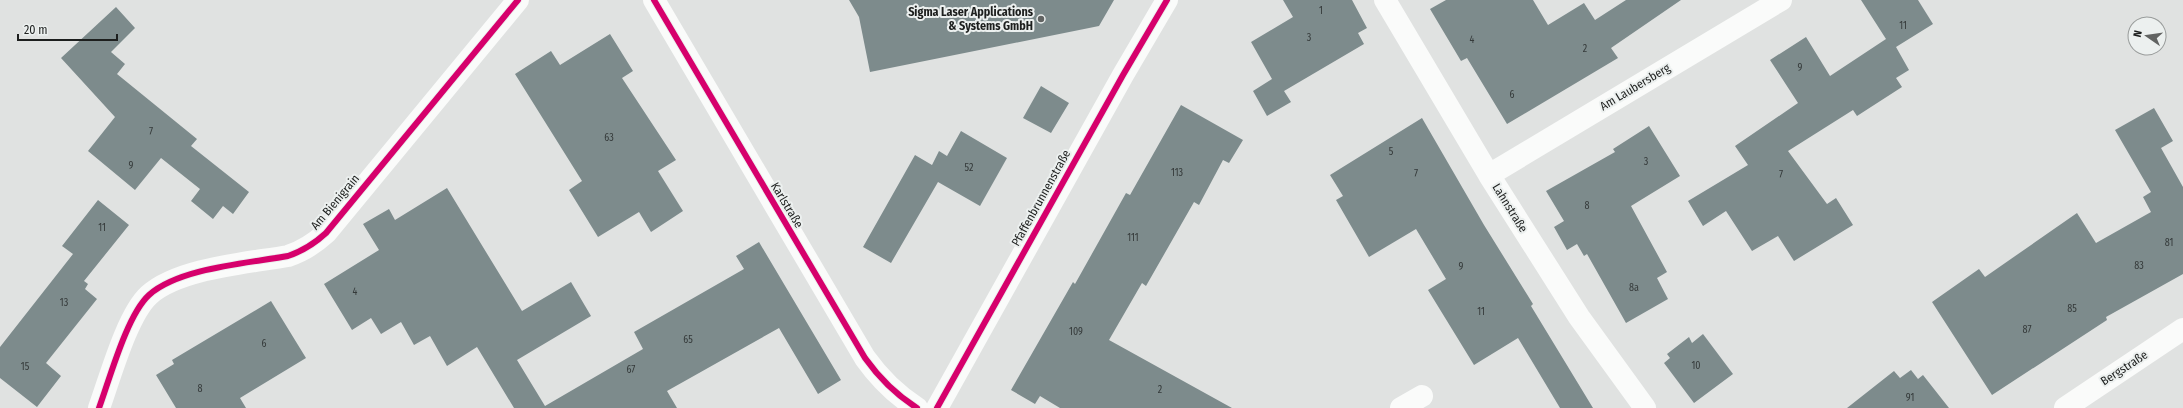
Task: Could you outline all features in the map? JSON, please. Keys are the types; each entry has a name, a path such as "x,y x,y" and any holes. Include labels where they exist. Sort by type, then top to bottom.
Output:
{"street":[{"name":"Am Bienigrain","path":"99,408 130,326 140,307 149,295 168,283 192,273 288,256 300,252 315,243 326,233 518,0"},
{"name":"Karlstraße","path":"654,0 865,358 883,382 896,394 917,408"},
{"name":"Pfaffenbrunnenstraße","path":"937,408 1123,75 1168,0"},
{"name":"Lahnstraße","path":"1385,0 1489,175 1579,317 1645,408"},
{"name":"Am Laubersberg","path":"1489,175 1781,0"},
{"name":"Bergstraße","path":"2066,408 2183,330"},
{"path":"1401,408 1422,396"}],"building":[{"path":"849,0 1114,0 1099,26 870,72 859,17"},
{"path":"1283,0 1352,0 1367,28 1358,33 1364,44 1284,91 1291,102 1267,116 1253,91 1272,79 1251,42 1293,17"},
{"path":"1446,0 1533,0 1548,25 1584,3 1595,20 1626,0 1681,0 1611,48 1618,58 1507,124 1467,58 1461,61 1430,9"},
{"path":"1861,0 1918,0 1933,24 1896,47 1909,70 1896,78 1902,87 1857,116 1853,110 1788,151 1827,204 1836,198 1853,225 1794,261 1778,236 1752,251 1726,211 1703,226 1688,201 1748,165 1735,146 1798,103 1770,60 1806,37 1830,76 1886,39"},
{"path":"116,7 135,28 111,52 125,64 117,74 197,139 191,146 249,192 233,214 223,206 213,219 191,201 200,189 161,158 135,190 88,151 115,117 61,58"},
{"path":"610,34 633,71 622,78 676,160 658,171 683,211 651,232 639,212 598,237 569,190 582,181 515,74 551,51 560,65"},
{"path":"1041,86 1069,103 1051,133 1023,118"},
{"path":"1181,105 1243,140 1229,163 1223,160 1199,205 1194,202 1146,286 1142,283 1109,340 1232,408 1060,408 1040,396 1035,404 1011,390 1073,282 1075,284 1126,193 1130,195"},
{"path":"2154,108 2173,141 2161,148 2183,187 2183,274 2106,317 2107,320 1992,395 1932,302 1979,269 1985,277 2077,213 2096,243 2151,212 2143,197 2151,192 2115,130"},
{"path":"1422,118 1484,225 1533,304 1531,306 1593,408 1560,408 1518,338 1474,365 1428,290 1446,279 1416,229 1369,257 1336,200 1343,196 1330,175"},
{"path":"1649,126 1680,176 1631,206 1667,272 1657,278 1668,299 1626,323 1587,254 1584,256 1577,244 1567,250 1554,227 1564,221 1546,191 1615,152 1613,149"},
{"path":"961,131 1007,158 980,206 938,182 891,263 863,247 915,155 932,165 939,151 947,156"},
{"path":"447,188 522,311 571,282 591,316 517,360 545,406 643,349 634,332 744,269 736,256 759,242 841,380 818,394 779,328 667,391 677,408 514,408 477,347 447,366 430,336 414,345 401,322 381,334 371,318 352,330 324,284 379,250 363,224 389,209 395,220"},
{"path":"98,200 129,225 84,281 88,284 85,289 97,299 46,363 61,376 37,407 0,378 0,347 73,254 62,246"},
{"path":"271,301 306,358 240,398 246,408 176,408 156,375 174,364 172,360"},
{"path":"1703,334 1733,374 1694,403 1664,363 1670,358 1667,354 1689,337 1692,343"},
{"path":"1911,370 1918,379 1923,375 1949,408 1847,408 1894,371 1900,378"}],"cycle path":[{"path":"99,408 126,332 141,304 149,295 178,278 215,268 288,256 317,241 326,233 518,0"},
{"path":"654,0 865,358 888,386 917,408"},
{"path":"937,408 1123,75 1167,0"}],"place":[{"name":"Sigma Laser Applications & Systems GmbH","path":"1041,19"}]}
